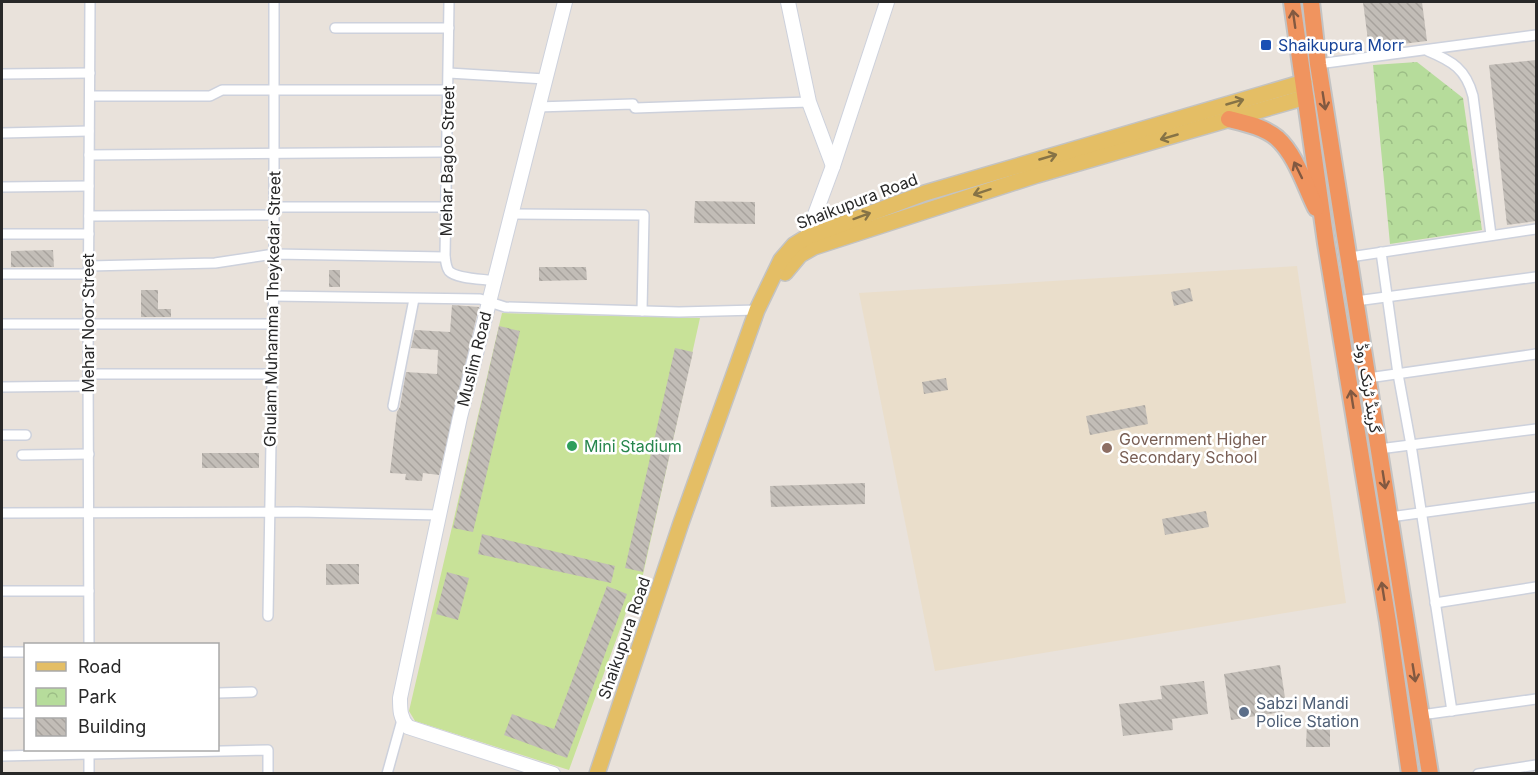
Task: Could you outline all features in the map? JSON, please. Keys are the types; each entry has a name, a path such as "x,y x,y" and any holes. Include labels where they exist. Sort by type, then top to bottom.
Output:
{"highway":[{"name":"گرینڈ ٹرنک روڈ","path":"1292,2 1326,243 1386,610 1410,774"},
{"name":"گرینڈ ٹرنک روڈ","path":"1311,2 1318,64 1430,774"},
{"path":"1229,119 1255,126 1277,137 1290,155 1323,222"},
{"path":"1326,243 1347,239"}],"main road":[{"name":"Shaikupura Road","path":"607,774 766,313 789,266 800,255 814,247 1037,175 1229,119 1305,90"},
{"name":"Shaikupura Road","path":"597,774 681,523 757,310 781,260 794,245 807,237 925,193 1305,90"}],"street":[{"name":"Mehar Noor Street","path":"89,643 90,2"},
{"name":"Ghulam Muhamma Theykedar Street","path":"268,616 274,254 274,2"},
{"name":"Mehar Bagoo Street","path":"449,2 446,266 453,274 495,281"},
{"name":"Muslim Road","path":"387,774 402,720 400,698 460,417 565,2"},
{"path":"788,2 809,102 833,166"},
{"path":"800,255 833,166 887,2"},
{"path":"335,28 449,28"},
{"path":"1318,64 1536,35"},
{"path":"1425,50 1450,62 1469,80 1491,235"},
{"path":"2,74 90,73"},
{"path":"449,73 545,79"},
{"path":"90,96 210,96 222,90 448,90"},
{"path":"537,107 633,104 635,108 809,102"},
{"path":"2,133 89,131"},
{"path":"89,155 447,152"},
{"path":"2,187 89,186"},
{"path":"89,216 446,207"},
{"path":"512,214 645,215 642,311"},
{"path":"1350,257 1536,229"},
{"path":"2,234 89,234"},
{"path":"1381,252 1398,374 1452,711"},
{"path":"2,274 215,263 274,254 445,257"},
{"path":"1356,301 1536,277"},
{"path":"273,296 489,301 505,307 642,311 757,310"},
{"path":"393,406 414,299"},
{"path":"2,324 273,324"},
{"path":"1368,378 1536,354"},
{"path":"88,374 272,374"},
{"path":"2,387 88,386"},
{"path":"1379,449 1536,429"},
{"path":"2,435 26,435"},
{"path":"22,454 88,454"},
{"path":"1390,518 1536,497"},
{"path":"2,513 439,515"},
{"path":"1435,603 1536,587"},
{"path":"2,591 89,591"},
{"path":"2,652 24,652"},
{"path":"219,693 252,692"},
{"path":"1421,715 1536,699"},
{"path":"2,713 24,713"},
{"path":"402,720 408,727 419,731 553,774"},
{"path":"219,751 268,750 268,774"},
{"path":"2,756 178,751"},
{"path":"89,752 89,774"},
{"path":"1478,774 1536,765"}],"shaded area":[{"name":"Government Higher Secondary School","path":"1297,266 1346,603 935,671 859,293"}],"green space":[{"path":"1417,62 1463,98 1482,230 1390,244 1373,65"},
{"path":"502,313 700,318 636,606 628,607 569,770 415,721 409,711"}],"building":[{"path":"1363,2 1422,2 1427,41 1369,48"},
{"path":"1536,60 1536,221 1507,225 1489,65"},
{"path":"695,201 755,202 755,224 694,223"},
{"path":"53,250 54,267 11,267 11,251"},
{"path":"539,267 586,267 587,280 539,281"},
{"path":"329,270 340,270 340,287 329,287"},
{"path":"1190,288 1193,301 1174,306 1171,292"},
{"path":"141,290 158,290 158,309 171,309 171,317 141,317"},
{"path":"452,305 479,307 439,475 423,473 422,481 405,480 406,474 390,473 397,412 400,407 406,372 437,374 438,350 411,348 415,330 450,332"},
{"path":"499,326 520,331 473,532 453,528"},
{"path":"675,348 693,352 643,572 625,568"},
{"path":"946,378 948,390 924,394 922,382"},
{"path":"1145,405 1148,424 1090,435 1086,416"},
{"path":"202,453 259,453 259,468 202,468"},
{"path":"865,483 865,504 771,507 770,486"},
{"path":"1206,511 1209,527 1165,535 1162,519"},
{"path":"482,534 615,566 611,583 478,554"},
{"path":"326,564 359,564 359,584 326,585"},
{"path":"447,572 469,578 458,620 436,614"},
{"path":"607,586 627,594 567,758 504,735 512,714 554,729"},
{"path":"1280,665 1287,711 1231,720 1224,674"},
{"path":"1204,681 1208,714 1172,719 1173,730 1123,736 1119,704 1162,699 1160,686"},
{"path":"1307,722 1330,722 1330,747 1306,747"}],"place":[{"name":"Shaikupura Morr","path":"1266,45"},
{"name":"Mini Stadium","path":"572,446"},
{"name":"Government Higher Secondary School","path":"1107,448"},
{"name":"Sabzi Mandi Police Station","path":"1244,712"}]}
